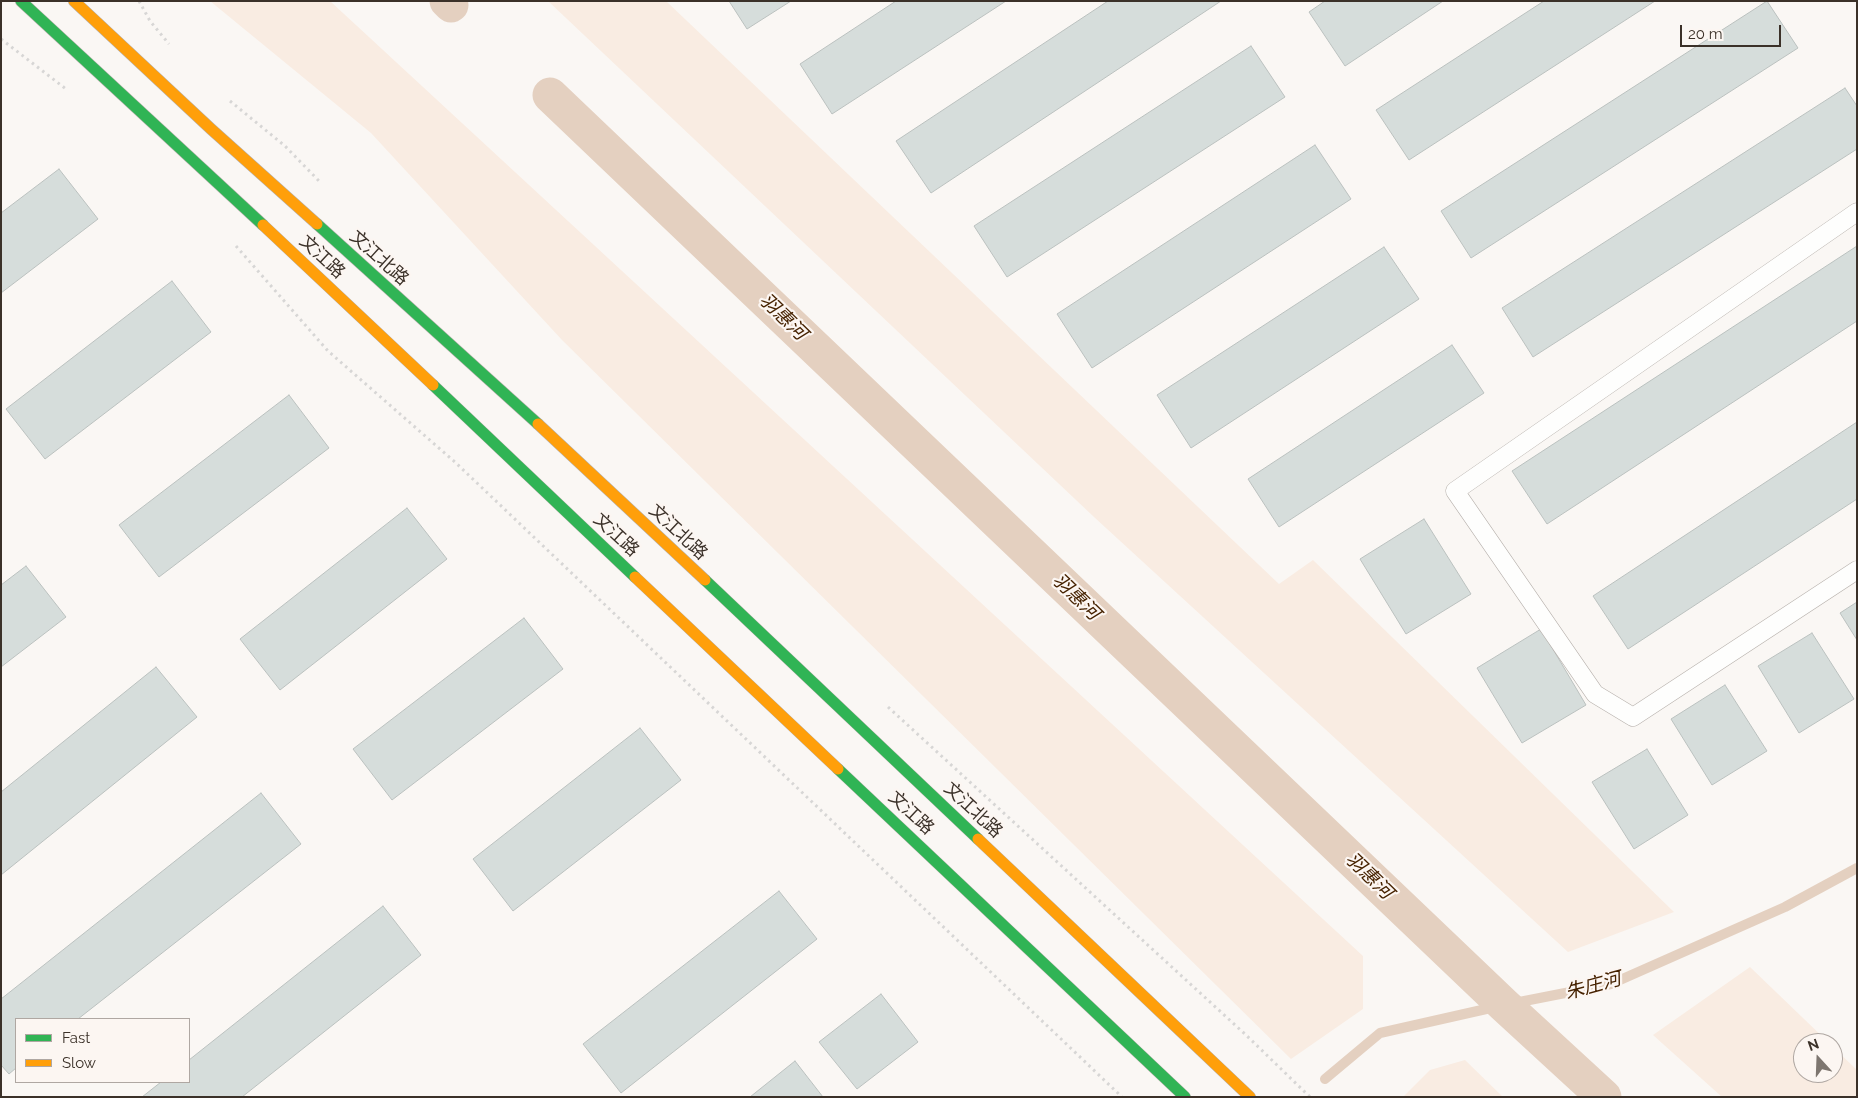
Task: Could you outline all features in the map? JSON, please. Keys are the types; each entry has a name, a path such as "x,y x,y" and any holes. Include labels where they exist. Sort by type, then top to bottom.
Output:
{"main road":[{"name":"文江路","path":"21,1 247,210 1185,1097"},
{"name":"文江北路","path":"74,1 218,136 584,466 1250,1097"}],"lane":[{"path":"1857,212 1455,491 1595,694 1633,717 1857,570"}],"path":[{"path":"1,39 72,93"},
{"path":"230,240 328,351 456,463 1122,1097"}],"shaded area":[{"path":"210,1 330,1 1363,956 1363,1009 1291,1059 562,340 371,133"},
{"path":"548,1 666,1 1279,584 1313,560 1674,912 1568,952 1094,517"},
{"path":"1750,967 1819,1033 1793,1033 1793,1083 1843,1083 1843,1057 1857,1070 1857,1097 1722,1097 1653,1035"},
{"path":"1465,1060 1503,1097 1403,1097 1430,1070"}],"building":[{"path":"729,1 791,1 747,29"},
{"path":"896,1 1006,1 832,114 800,64"},
{"path":"1108,1 1221,1 931,193 896,141"},
{"path":"1325,1 1443,1 1345,66 1309,12"},
{"path":"1544,1 1655,1 1409,160 1376,110"},
{"path":"1767,1 1798,48 1471,258 1441,211"},
{"path":"1251,46 1285,97 1007,277 974,226"},
{"path":"1845,88 1857,106 1857,149 1533,357 1502,308"},
{"path":"1315,145 1351,199 1092,368 1057,314"},
{"path":"59,169 98,219 1,293 1,213"},
{"path":"1857,246 1857,321 1547,524 1512,471"},
{"path":"1384,247 1419,299 1191,448 1157,395"},
{"path":"172,281 211,332 45,459 6,409"},
{"path":"1452,345 1484,393 1279,527 1248,479"},
{"path":"289,395 329,448 159,577 119,525"},
{"path":"1857,422 1857,499 1628,649 1593,596"},
{"path":"407,508 447,559 280,690 240,639"},
{"path":"1424,519 1471,594 1406,634 1360,559"},
{"path":"26,566 66,617 1,667 1,585"},
{"path":"1857,602 1857,640 1840,613"},
{"path":"524,618 563,669 392,800 353,749"},
{"path":"1541,629 1586,705 1522,743 1477,668"},
{"path":"1812,633 1854,699 1799,733 1758,666"},
{"path":"156,667 197,717 1,875 1,792"},
{"path":"1725,685 1767,751 1712,785 1671,719"},
{"path":"640,728 681,780 513,911 473,859"},
{"path":"1647,749 1688,815 1634,849 1592,782"},
{"path":"261,793 301,844 79,1018 15,1018 15,1069 9,1074 1,1065 1,999"},
{"path":"779,891 817,939 621,1093 583,1044"},
{"path":"383,906 421,955 242,1097 142,1097 160,1083 190,1083 190,1059"},
{"path":"881,994 918,1042 857,1089 819,1042"},
{"path":"795,1061 823,1097 750,1097"}],"waterway":[{"name":"羽惠河","path":"447,1 451,5"},
{"name":"羽惠河","path":"550,95 1504,1005 1604,1097"},
{"name":"朱庄河","path":"1325,1079 1380,1033 1504,1005 1611,984 1785,907 1857,868"}],"traffic: fast":[{"path":"21,1 263,225"},
{"path":"317,224 538,424"},
{"path":"433,385 635,577"},
{"path":"705,580 978,839"},
{"path":"838,769 1185,1097"}],"traffic: slow":[{"path":"74,1 211,129 317,224"},
{"path":"263,225 433,385"},
{"path":"538,424 705,580"},
{"path":"635,577 838,769"},
{"path":"978,839 1250,1097"}]}
